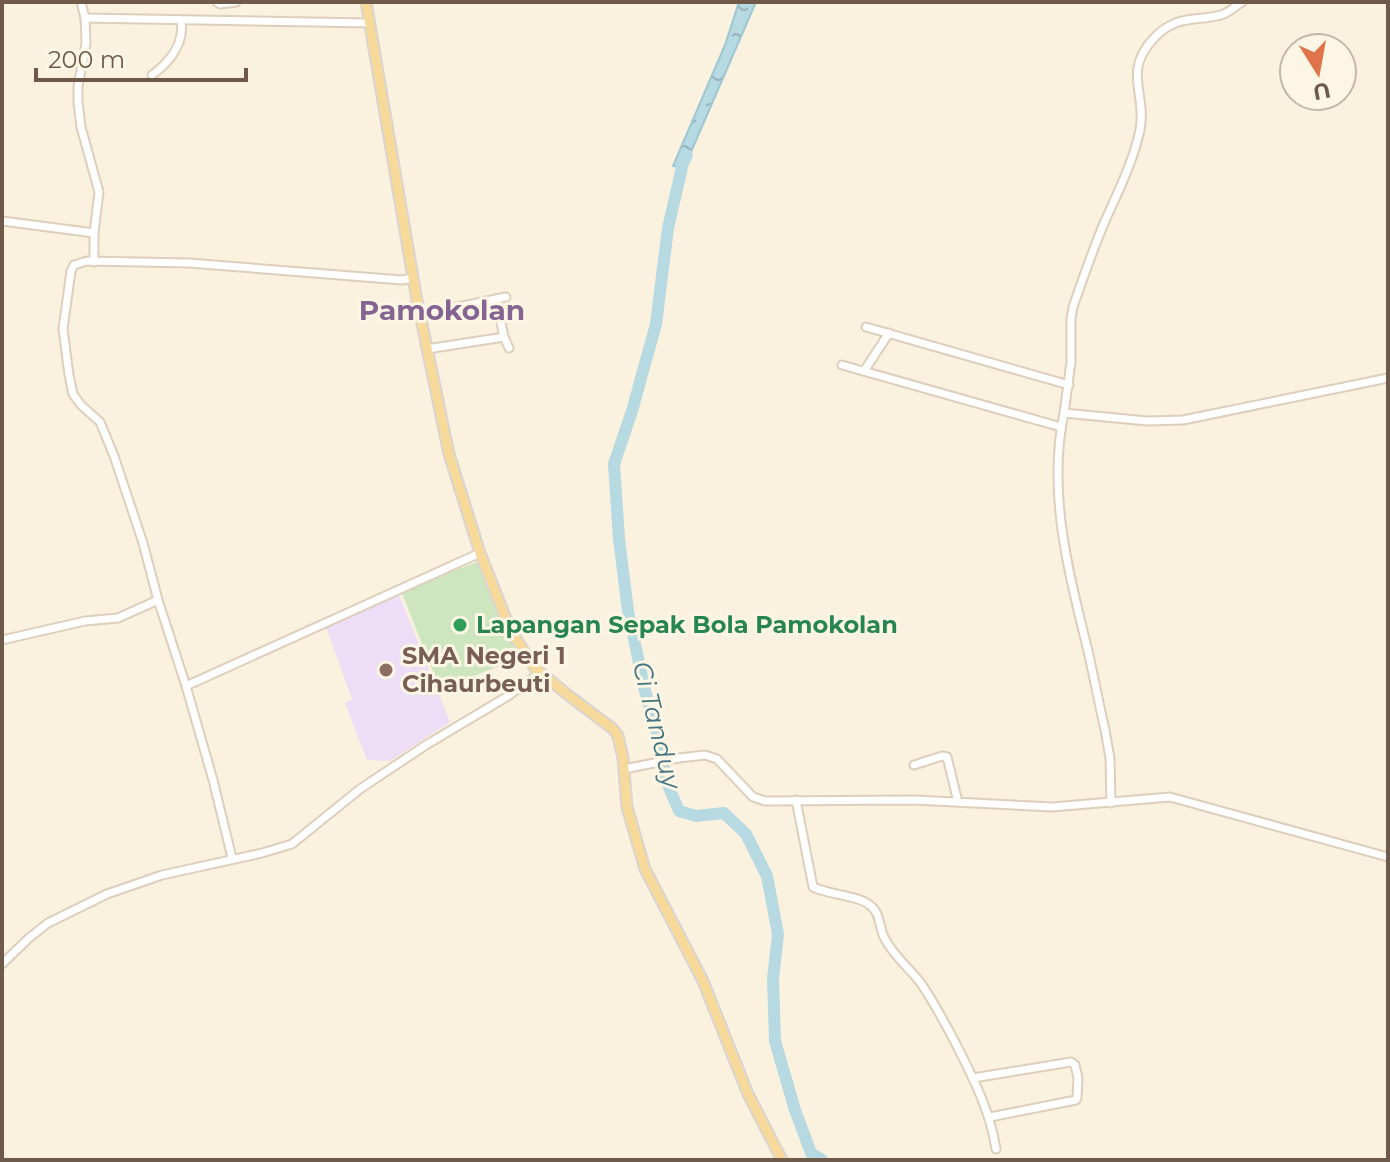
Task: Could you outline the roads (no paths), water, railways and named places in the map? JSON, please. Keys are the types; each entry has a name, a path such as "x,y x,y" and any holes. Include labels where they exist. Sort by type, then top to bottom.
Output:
{"main road":[{"path":"366,2 427,349 449,454 480,553 510,629 521,648 540,673 618,736 627,807 645,869 703,981 748,1094 782,1160"}],"street":[{"path":"81,2 86,43 78,102 81,127 98,185 94,262"},
{"path":"217,2 236,2"},
{"path":"1111,803 1110,758 1066,562 1058,488 1061,427 1071,362 1071,319 1103,226 1135,151 1140,127 1137,75 1140,57 1171,24 1223,14 1242,2"},
{"path":"85,18 369,23"},
{"path":"152,75 177,49 182,38 181,20"},
{"path":"2,221 94,233"},
{"path":"232,858 186,686 143,543 105,432 100,422 73,394 63,329 71,271 74,265 87,261 189,263 402,280 413,278"},
{"path":"420,315 506,297"},
{"path":"496,299 509,348"},
{"path":"866,327 1069,385"},
{"path":"864,371 889,333"},
{"path":"427,349 504,337"},
{"path":"842,365 1061,427"},
{"path":"1064,413 1147,421 1183,420 1388,378"},
{"path":"186,686 480,553"},
{"path":"2,640 85,621 118,618 158,600"},
{"path":"2,964 48,923 90,902 162,875 292,844 360,789 540,673"},
{"path":"624,769 705,755 717,759 758,800 900,800 1052,807 1170,797 1388,857"},
{"path":"914,765 947,757 958,802"},
{"path":"796,800 813,887 854,898 870,905 878,915 885,940 919,982 973,1078 990,1117 996,1149"},
{"path":"973,1078 1071,1062 1075,1065 1078,1078 1076,1100 990,1117"}],"water":[{"path":"739,2 756,2 684,168 673,166 725,45"}],"waterway":[{"name":"Ci Tanduy","path":"687,155 668,228 656,324 614,464 628,611 667,783 679,811 696,816 724,813 746,834 767,876 778,934 773,979 775,1041 811,1153 822,1160"}],"place":[{"name":"Lapangan Sepak Bola Pamokolan","path":"460,625"},
{"name":"SMA Negeri 1 Cihaurbeuti","path":"386,670"}],"district":[{"name":"Pamokolan","path":"442,310"}]}
